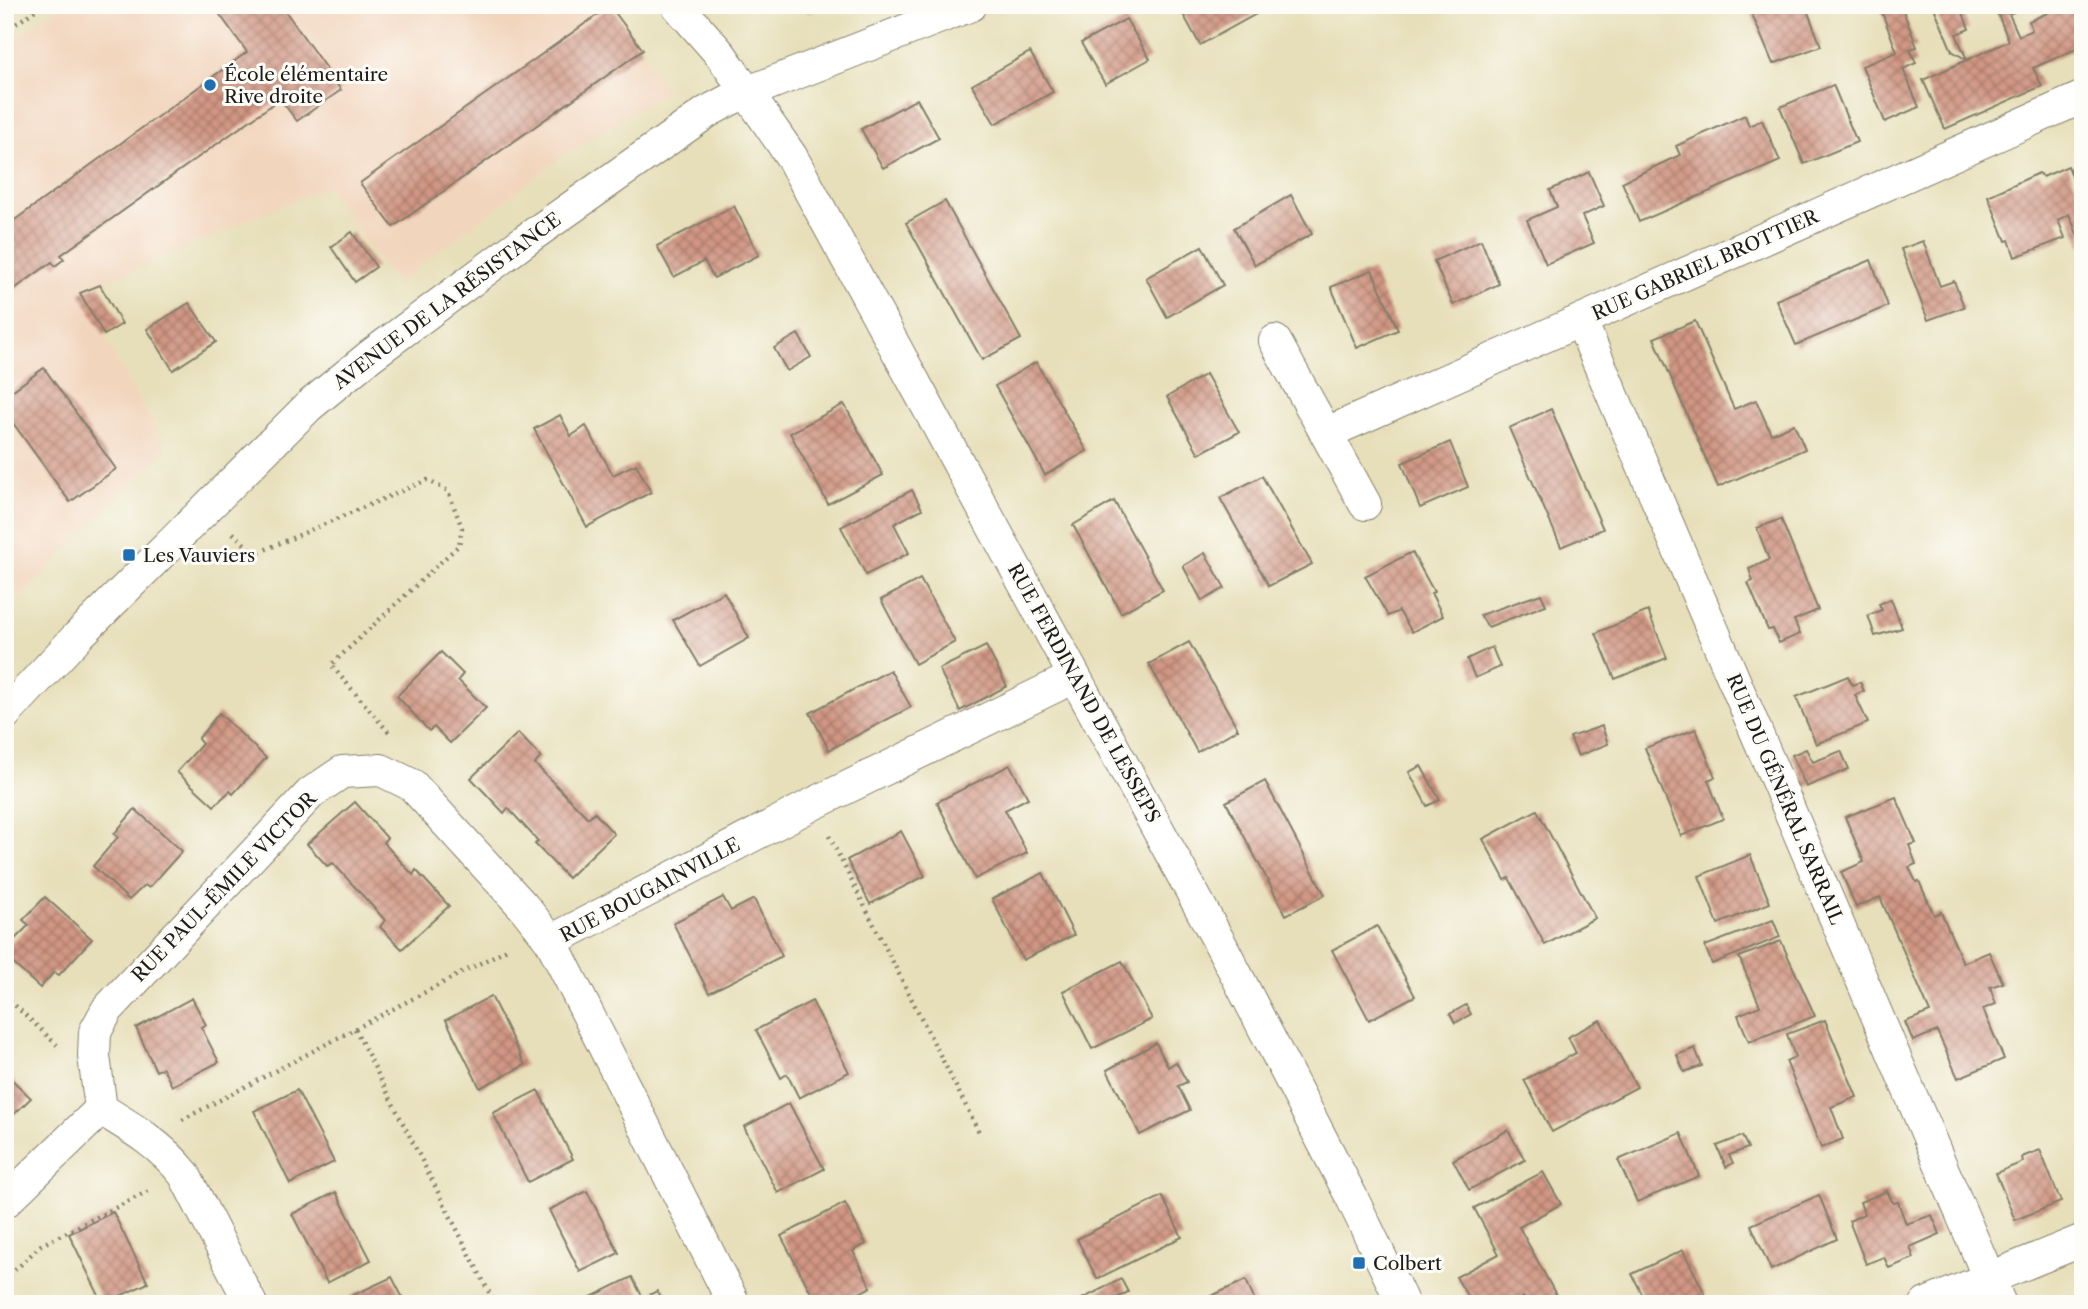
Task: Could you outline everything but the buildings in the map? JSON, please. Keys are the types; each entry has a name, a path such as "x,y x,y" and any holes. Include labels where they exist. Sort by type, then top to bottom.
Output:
{"street":[{"name":"RUE FERDINAND DE LESSEPS","path":"677,5 748,92 790,156 1222,947 1352,1198 1403,1304"},
{"name":"AVENUE DE LA RÉSISTANCE","path":"5,715 76,638 309,406 370,356 531,236 708,112 748,92 959,7"},
{"name":"RUE GABRIEL BROTTIER","path":"1326,433 2083,97"},
{"name":"RUE DU GÉNÉRAL SARRAIL","path":"1581,321 1994,1290"},
{"path":"1275,341 1365,504"},
{"name":"RUE BOUGAINVILLE","path":"734,1304 551,941 813,804 1074,677"},
{"path":"382,770 412,785 523,906 551,941"},
{"name":"RUE PAUL-ÉMILE VICTOR","path":"101,1109 94,1056 95,1032 107,1010 311,793 342,772 382,770"},
{"path":"5,1202 101,1109 148,1139 169,1156 184,1174 251,1304"},
{"path":"1926,1304 1994,1290 2083,1240"}],"path":[{"path":"5,32 42,5"},
{"path":"5,21 11,28"},
{"path":"232,532 255,554 428,480 448,491 462,528 459,545 331,665 394,738 382,770"},
{"path":"813,804 979,1132"},
{"path":"148,1139 514,946 551,941"},
{"path":"5,996 64,1051 94,1056"},
{"path":"355,1030 495,1304"},
{"path":"5,1280 41,1245 184,1174"}],"shaded area":[{"path":"63,5 609,5 642,50 667,91 564,155 396,284 327,186 80,293 166,449 5,613 5,46"}],"place":[{"name":"École élémentaire Rive droite","path":"210,85"},
{"name":"Les Vauviers","path":"129,555"},
{"name":"Colbert","path":"1359,1263"}]}
